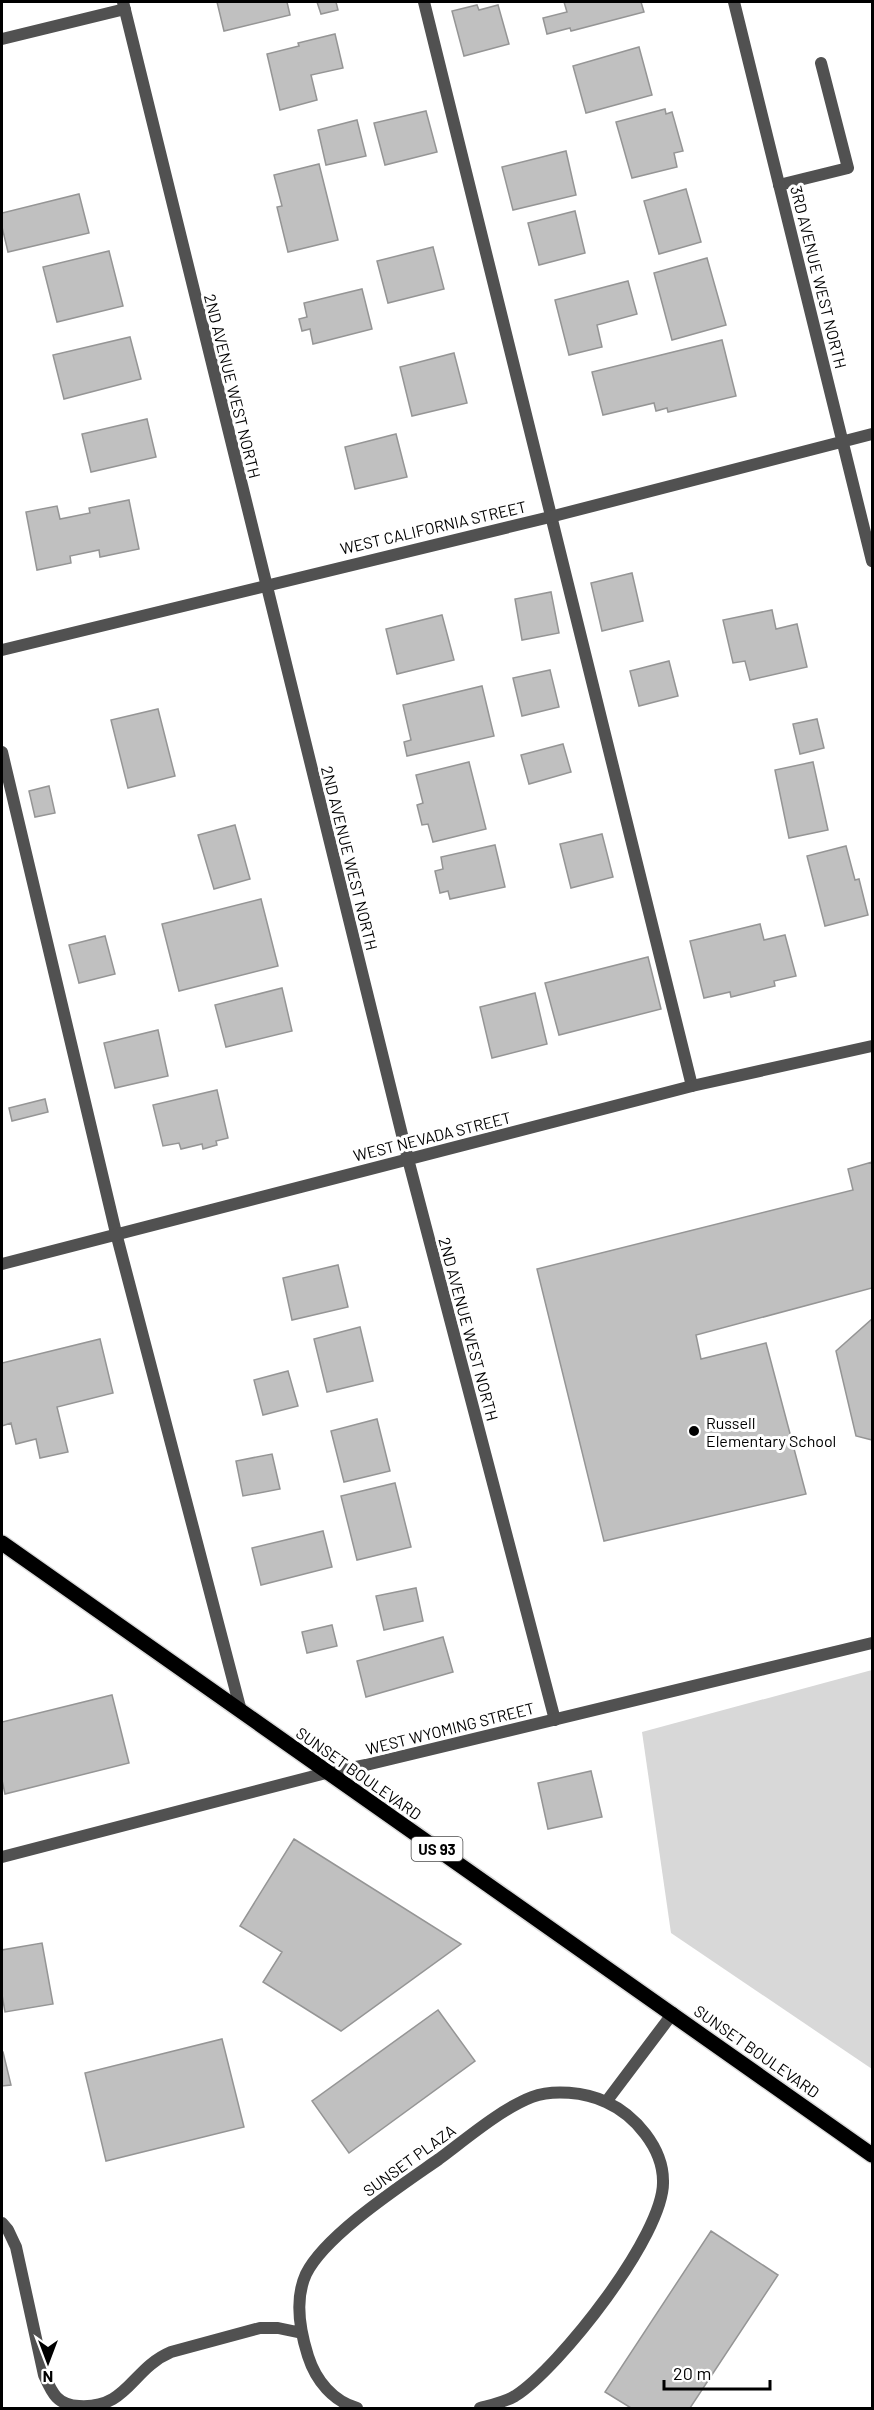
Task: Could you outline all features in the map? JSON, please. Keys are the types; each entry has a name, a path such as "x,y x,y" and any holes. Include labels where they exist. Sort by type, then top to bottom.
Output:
{"main road":[{"name":"SUNSET BOULEVARD","path":"2,1543 873,2155"}],"street":[{"path":"424,2 692,1086"},
{"name":"3RD AVENUE WEST NORTH","path":"734,2 873,561"},
{"path":"2,39 124,5"},
{"name":"2ND AVENUE WEST NORTH","path":"124,5 408,1159 555,1720"},
{"path":"779,185 848,168 821,63"},
{"name":"WEST CALIFORNIA STREET","path":"2,650 550,517 873,434"},
{"path":"2,752 116,1233 241,1711"},
{"name":"WEST NEVADA STREET","path":"2,1264 692,1086 873,1046"},
{"name":"WEST WYOMING STREET","path":"2,1857 327,1773 873,1643"},
{"path":"606,2102 673,2013"},
{"name":"SUNSET PLAZA","path":"357,2409 340,2400 318,2379 302,2333 300,2292 306,2275 317,2258 352,2223 490,2121 532,2097 553,2092 587,2096 606,2102 625,2114 653,2144 660,2161 663,2180 662,2200 634,2254 609,2295 558,2359 514,2397 480,2409"},
{"path":"2,2223 16,2247 44,2375 52,2392 66,2406 96,2407 110,2402 121,2394 139,2374 160,2357 171,2352 260,2328 278,2328 302,2333"}],"shaded area":[{"path":"872,1670 872,2069 671,1933 642,1732"}],"building":[{"path":"217,2 287,2 290,15 224,31"},
{"path":"317,2 336,2 338,10 321,14"},
{"path":"564,2 641,2 644,12 571,31 570,28 547,34 543,18 567,12"},
{"path":"477,5 479,10 498,5 509,44 464,56 452,11"},
{"path":"335,34 343,68 311,75 317,100 280,110 267,54 299,46 298,43"},
{"path":"639,47 652,95 586,113 573,66"},
{"path":"665,109 666,114 672,112 683,151 674,153 677,167 632,178 616,122"},
{"path":"426,111 437,152 385,165 374,123"},
{"path":"357,120 366,156 326,165 318,130"},
{"path":"566,151 576,195 513,210 502,167"},
{"path":"319,164 338,240 288,252 277,207 282,206 274,175"},
{"path":"686,189 701,242 659,254 644,201"},
{"path":"79,194 89,233 8,252 2,227 2,213"},
{"path":"575,211 585,253 539,265 528,223"},
{"path":"433,247 444,289 388,303 377,261"},
{"path":"109,251 123,306 57,322 43,267"},
{"path":"707,258 726,325 672,340 654,273"},
{"path":"628,281 637,314 597,325 602,347 569,355 555,300"},
{"path":"362,289 372,329 313,344 310,329 302,331 299,319 307,317 304,303"},
{"path":"130,337 141,379 64,399 53,355"},
{"path":"722,340 736,396 668,412 667,408 656,411 654,403 603,415 592,372"},
{"path":"454,353 467,403 412,416 400,367"},
{"path":"147,419 156,457 91,472 82,434"},
{"path":"396,434 407,477 355,489 345,447"},
{"path":"129,500 139,549 100,557 99,550 70,556 71,563 37,570 26,512 57,506 60,519 90,513 89,508"},
{"path":"632,573 643,621 602,631 591,583"},
{"path":"551,592 559,633 522,640 515,599"},
{"path":"772,610 776,629 797,624 807,667 750,680 745,661 733,663 723,620"},
{"path":"442,615 454,660 397,674 386,629"},
{"path":"669,661 678,696 639,706 630,671"},
{"path":"550,670 559,707 522,716 513,678"},
{"path":"482,686 494,736 407,756 404,742 411,740 403,705"},
{"path":"158,709 175,776 128,788 111,720"},
{"path":"817,719 824,748 800,754 793,724"},
{"path":"563,744 571,772 529,784 521,755"},
{"path":"469,762 486,829 433,842 428,824 422,825 417,805 423,803 416,775"},
{"path":"813,762 828,830 789,838 775,770"},
{"path":"49,786 55,813 35,817 29,791"},
{"path":"235,825 250,879 214,889 198,835"},
{"path":"602,834 613,877 571,888 560,844"},
{"path":"495,845 505,887 450,899 448,891 440,893 435,871 443,869 441,857"},
{"path":"846,846 855,880 859,879 868,915 825,926 807,856"},
{"path":"261,899 278,966 179,991 162,924"},
{"path":"760,924 764,940 785,935 796,976 774,981 775,986 731,997 730,992 704,998 690,941"},
{"path":"105,936 115,974 79,983 69,945"},
{"path":"648,957 661,1009 559,1035 545,983"},
{"path":"282,988 292,1031 226,1047 215,1005"},
{"path":"535,993 547,1044 492,1058 480,1007"},
{"path":"158,1030 168,1076 115,1088 104,1043"},
{"path":"217,1090 228,1138 216,1141 217,1145 203,1149 202,1144 181,1149 179,1143 163,1146 153,1105"},
{"path":"45,1099 48,1112 12,1121 9,1108"},
{"path":"872,1162 872,1288 696,1335 701,1359 766,1343 806,1494 604,1541 537,1269 853,1190 848,1169"},
{"path":"338,1265 348,1307 292,1320 283,1278"},
{"path":"872,1319 872,1440 856,1436 836,1351"},
{"path":"360,1327 373,1381 327,1392 314,1339"},
{"path":"100,1339 113,1393 57,1407 68,1452 40,1458 36,1439 16,1444 11,1423 2,1426 2,1363"},
{"path":"288,1371 298,1406 263,1415 254,1380"},
{"path":"377,1419 390,1471 344,1482 331,1431"},
{"path":"272,1454 280,1489 243,1496 236,1461"},
{"path":"395,1483 411,1547 357,1560 341,1496"},
{"path":"323,1531 332,1567 261,1585 252,1548"},
{"path":"416,1588 423,1621 384,1630 376,1596"},
{"path":"332,1625 337,1646 307,1653 302,1632"},
{"path":"443,1637 453,1672 366,1697 357,1661"},
{"path":"112,1695 129,1763 5,1794 2,1780 2,1722"},
{"path":"591,1771 602,1817 548,1829 538,1783"},
{"path":"294,1839 461,1944 341,2031 263,1982 282,1952 240,1926"},
{"path":"42,1943 53,2004 5,2012 2,1995 2,1950"},
{"path":"438,2010 475,2061 349,2153 312,2101"},
{"path":"222,2039 244,2127 106,2161 85,2073"},
{"path":"3,2052 11,2085 2,2086"},
{"path":"711,2231 778,2275 690,2408 631,2408 605,2392"}],"place":[{"name":"Russell Elementary School","path":"694,1431"}]}
